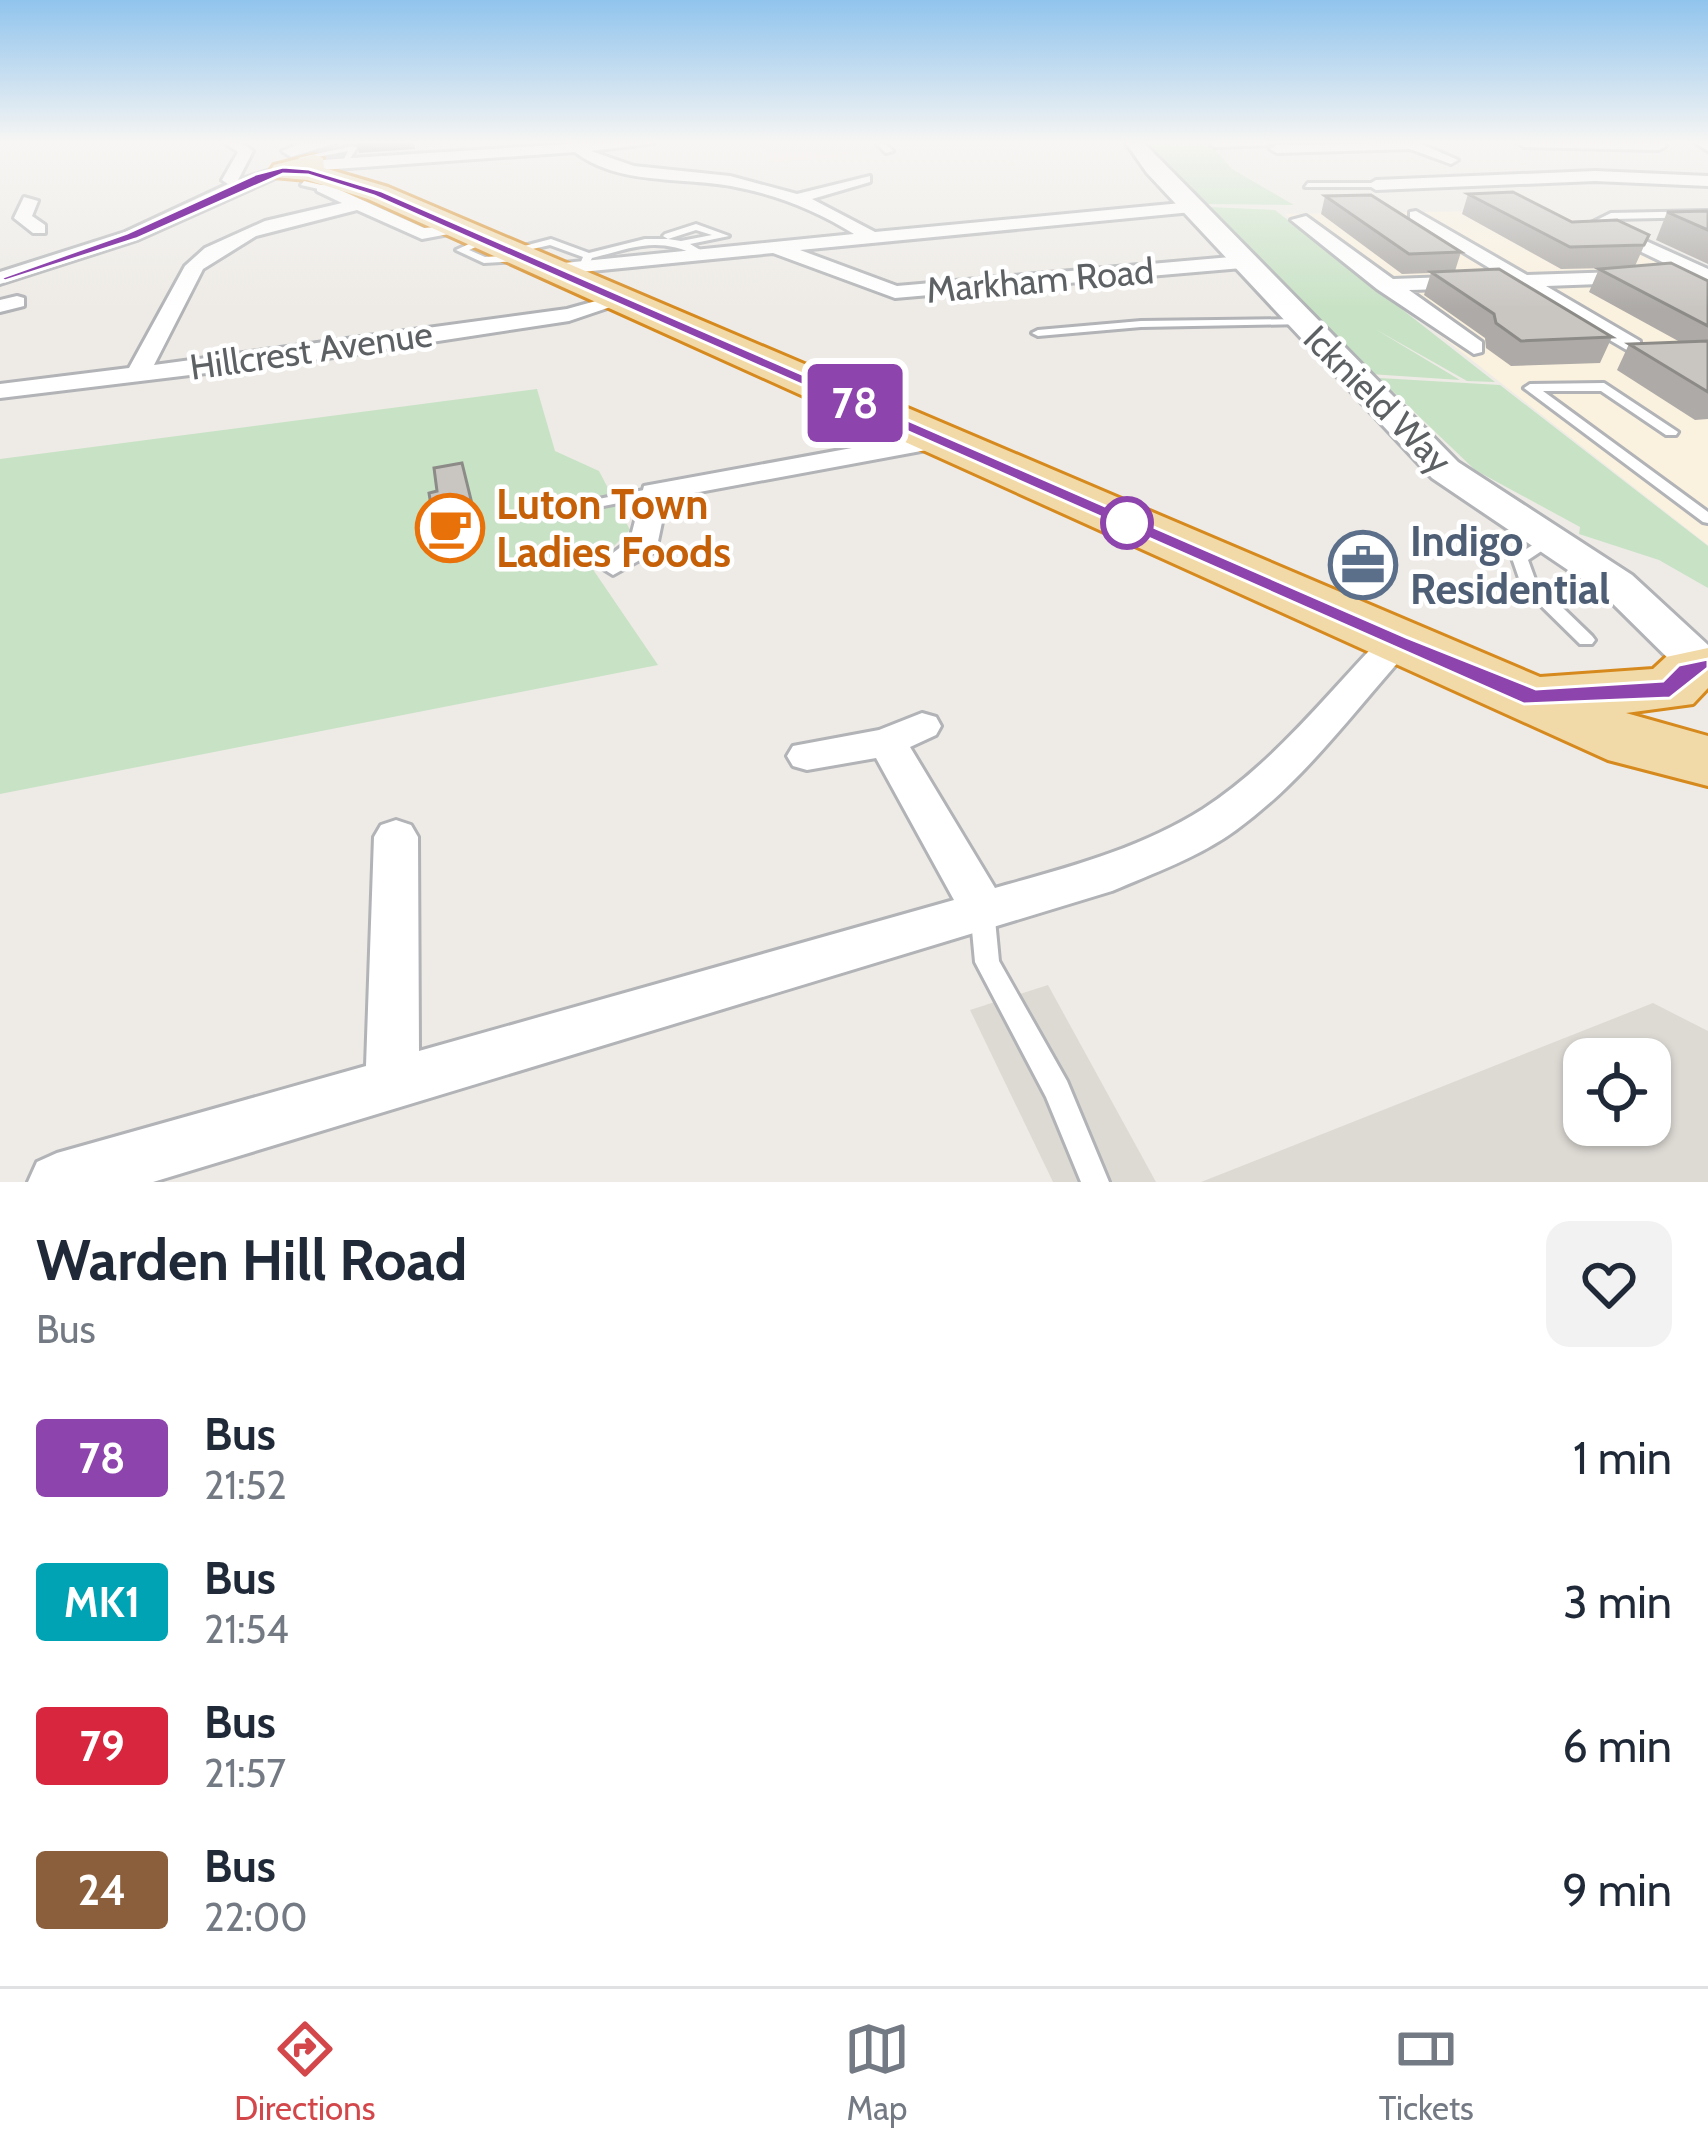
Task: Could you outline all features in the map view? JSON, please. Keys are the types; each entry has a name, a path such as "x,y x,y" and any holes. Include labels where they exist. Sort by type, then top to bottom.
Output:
{"highway":[{"path":"391,198 529,253 621,300 1632,743 1708,761"},
{"path":"1534,698 1694,675"},
{"path":"1694,675 1672,705 1684,724 1708,745"}],"street":[{"path":"0,278 131,236 211,198"},
{"path":"349,198 422,234 529,253 775,246 1192,207"},
{"path":"800,198 870,237"},
{"name":"Icknield Way","path":"1184,198 1445,470 1617,584 1694,675"},
{"path":"138,374 195,266 207,254 285,221 357,205"},
{"path":"0,221 31,216"},
{"path":"1416,217 1632,346"},
{"path":"1300,220 1474,347"},
{"path":"1595,223 1707,275"},
{"name":"Markham Road","path":"775,246 779,253 895,292 1243,262"},
{"path":"1384,285 1707,275"},
{"name":"Hillcrest Avenue","path":"0,391 569,315 621,300"},
{"path":"613,565 645,544 654,492 938,440"},
{"path":"57,1182 1096,878 1191,837 1274,776 1397,642"},
{"path":"807,756 904,734 982,908"},
{"path":"392,1086 396,837"}],"lane":[{"path":"1595,223 1610,216 1708,214"},
{"path":"1649,215 1691,228 1708,227"},
{"path":"529,253 662,239 696,226 724,236 692,247 662,239"},
{"path":"1038,333 1141,324 1300,322"},
{"path":"1671,432 1604,387 1530,388 1708,519"},
{"path":"855,403 846,424 867,452"},
{"path":"543,514 654,492"},
{"path":"1551,538 1520,558 1528,584 1586,640"},
{"path":"982,908 987,962 1057,1090 1095,1182"}],"shaded area":[{"path":"1551,210 1708,281 1708,545 1285,214"},
{"path":"1048,985 1156,1182 1053,1182 970,1010"},
{"path":"1653,1003 1708,1031 1708,1182 1201,1182 1563,1039 1563,1146 1671,1146 1671,1038 1565,1038"}],"green space":[{"path":"1194,198 1282,198 1294,205 1200,204"},
{"path":"1208,207 1275,210 1495,382 1467,381 1375,329 1460,380 1370,374"},
{"path":"1379,378 1500,385 1708,546 1708,588 1659,560 1579,534 1580,527 1475,470"},
{"path":"537,389 555,451 599,471 630,530 592,568 658,665 0,794 0,459"}],"building":[{"path":"1328,198 1376,198 1461,252 1409,254"},
{"path":"1476,198 1525,198 1572,222 1617,220 1649,235 1644,245 1570,247"},
{"path":"1708,211 1708,230 1667,212"},
{"path":"1671,263 1708,281 1708,326 1599,269"},
{"path":"1499,269 1612,337 1521,341 1496,323 1494,314 1431,272"},
{"path":"1708,341 1708,392 1629,344"},
{"path":"462,463 475,516 434,524 429,493 437,491 434,468"}],"bus line":[{"name":"78","path":"0,278 131,236 218,198"},
{"name":"78","path":"390,198 1534,698 1670,689 1688,671 1708,668"}],"place":[{"name":"Luton Town Ladies Foods","path":"450,528"},
{"name":"Indigo Residential","path":"1363,565"}]}
